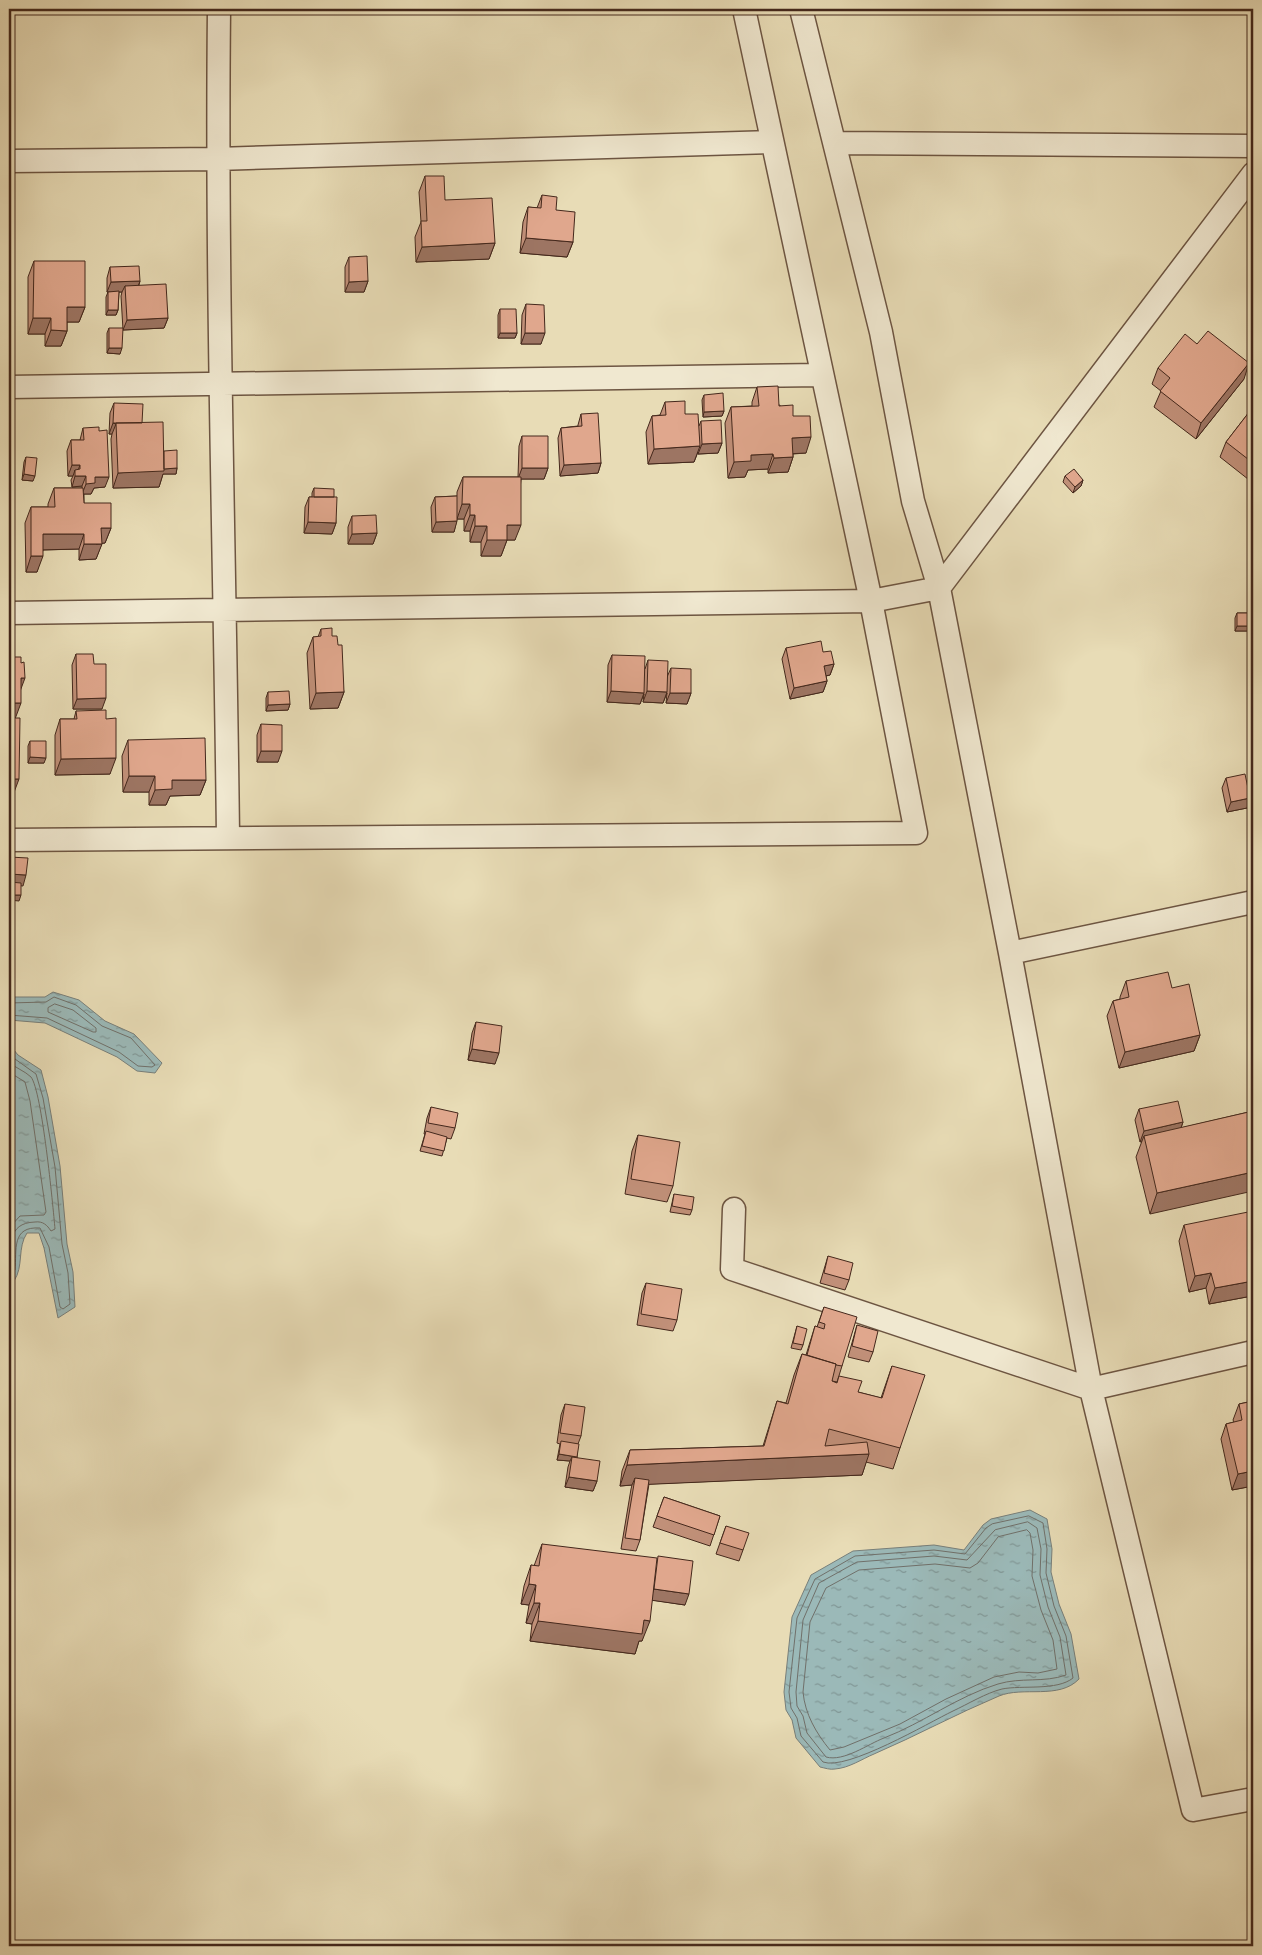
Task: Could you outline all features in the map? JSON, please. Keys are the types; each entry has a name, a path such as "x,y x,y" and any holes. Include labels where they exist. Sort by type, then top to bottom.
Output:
{"street":[{"path":"219,9 217,158 219,384 225,610 228,837"},
{"path":"9,840 916,833 871,601 744,9"},
{"path":"801,9 881,332 913,501 939,588 1010,953 1091,1390 1194,1810 1253,1799"},
{"path":"9,161 217,158 771,142"},
{"path":"835,143 1253,146"},
{"path":"9,613 871,601 939,588 1253,174"},
{"path":"9,387 821,375"},
{"path":"1010,953 1253,902"},
{"path":"734,1208 732,1269 1091,1390 1253,1352"}],"water":[{"path":"53,992 79,1000 105,1021 134,1034 162,1063 155,1073 137,1071 117,1057 45,1023 9,1020 9,997 45,997"},
{"path":"9,1044 18,1055 41,1070 48,1097 60,1166 67,1244 73,1272 75,1307 58,1318 44,1248 39,1233 27,1233 22,1245 17,1275 14,1281 9,1282"},
{"path":"1030,1510 1047,1519 1052,1549 1051,1572 1059,1604 1071,1634 1079,1679 1061,1689 1009,1693 999,1696 850,1765 833,1769 820,1767 796,1738 792,1720 786,1710 784,1692 792,1617 811,1575 853,1551 934,1545 964,1550 983,1525 991,1519"}],"building":[{"path":"425,176 444,176 445,200 492,198 495,243 422,247 421,221 427,221"},
{"path":"542,195 557,197 556,210 575,212 573,242 526,238 528,207 541,208"},
{"path":"367,256 368,281 349,282 349,257"},
{"path":"34,261 85,261 85,307 67,307 67,331 51,330 51,318 33,318"},
{"path":"139,266 140,281 111,282 110,267"},
{"path":"166,284 168,318 127,320 125,286"},
{"path":"119,291 118,310 108,310 108,292"},
{"path":"526,304 544,305 545,333 525,333"},
{"path":"500,309 516,309 517,333 500,333"},
{"path":"109,328 123,328 122,348 109,348"},
{"path":"1208,331 1249,363 1201,423 1160,391 1170,378 1158,368 1185,334 1197,344"},
{"path":"778,386 779,406 793,405 793,416 810,416 811,437 792,438 793,457 774,458 773,454 751,455 751,461 734,462 731,407 759,406 757,387"},
{"path":"723,393 724,411 704,412 704,395"},
{"path":"685,401 685,414 698,414 700,446 654,449 652,416 666,415 665,402"},
{"path":"114,403 143,404 142,423 113,423"},
{"path":"1253,407 1253,463 1226,442"},
{"path":"598,413 601,463 564,465 561,428 582,426 581,414"},
{"path":"721,420 722,443 702,444 701,421"},
{"path":"163,422 164,471 118,473 116,423"},
{"path":"99,427 99,431 107,430 109,477 95,477 95,483 86,484 86,476 75,476 75,470 80,469 80,465 72,465 71,440 84,440 83,428"},
{"path":"522,436 548,436 548,468 522,468"},
{"path":"177,450 177,468 164,469 164,451"},
{"path":"26,457 37,458 35,476 24,474"},
{"path":"1074,469 1083,480 1075,487 1065,476"},
{"path":"463,477 521,477 521,525 507,525 507,540 487,540 487,526 475,526 475,515 470,515 470,504 462,504"},
{"path":"54,488 83,488 84,503 111,503 111,528 101,528 102,544 84,544 84,534 43,534 43,556 31,556 31,507 55,507"},
{"path":"314,488 334,489 334,497 314,497"},
{"path":"457,496 457,521 436,522 435,497"},
{"path":"309,497 337,497 336,523 308,522"},
{"path":"376,515 377,533 352,534 352,516"},
{"path":"1251,607 1253,607 1253,626 1237,626 1237,613 1251,613"},
{"path":"332,628 332,636 337,636 338,645 342,645 344,692 316,693 313,637 321,636 321,629"},
{"path":"821,641 823,652 831,651 834,664 824,666 827,681 794,688 786,648"},
{"path":"76,654 93,654 94,664 106,664 106,698 77,699"},
{"path":"612,655 645,656 644,693 611,691"},
{"path":"9,657 21,657 21,663 24,662 25,678 21,678 21,703 9,703"},
{"path":"648,660 668,661 667,692 647,691"},
{"path":"671,668 691,669 691,693 670,693"},
{"path":"289,691 290,704 268,705 268,692"},
{"path":"106,710 106,719 116,718 116,758 61,759 60,719 77,719 76,711"},
{"path":"9,718 20,718 19,779 9,779"},
{"path":"261,724 282,725 282,751 261,751"},
{"path":"205,738 206,780 172,780 172,789 155,790 155,776 129,776 128,740"},
{"path":"30,741 46,741 46,758 30,757"},
{"path":"1245,774 1250,798 1231,802 1226,778"},
{"path":"9,857 28,858 26,875 9,874"},
{"path":"9,882 21,883 21,895 9,895"},
{"path":"1168,972 1172,988 1189,984 1200,1035 1125,1052 1113,1001 1129,997 1126,981"},
{"path":"476,1022 502,1026 499,1053 472,1049"},
{"path":"1178,1101 1183,1122 1144,1131 1139,1109"},
{"path":"431,1107 458,1113 455,1128 428,1123"},
{"path":"1253,1111 1253,1172 1157,1193 1144,1136"},
{"path":"426,1131 447,1137 444,1151 422,1146"},
{"path":"638,1135 680,1142 673,1186 631,1179"},
{"path":"674,1194 694,1197 692,1210 672,1206"},
{"path":"1253,1211 1253,1281 1215,1288 1211,1273 1195,1276 1184,1225"},
{"path":"828,1256 853,1263 849,1280 824,1273"},
{"path":"646,1283 682,1289 677,1320 641,1314"},
{"path":"824,1307 857,1317 842,1366 807,1355 815,1326 824,1329 825,1324 819,1322"},
{"path":"857,1325 878,1331 873,1352 852,1346"},
{"path":"797,1326 807,1329 803,1345 793,1343"},
{"path":"802,1354 836,1364 832,1381 837,1383 839,1376 862,1381 858,1392 882,1398 892,1366 925,1375 900,1448 829,1429 825,1446 867,1442 869,1454 627,1465 630,1450 764,1446 777,1401 788,1404"},
{"path":"1253,1401 1253,1471 1238,1474 1226,1424 1242,1420 1239,1404"},
{"path":"565,1404 585,1407 581,1436 560,1433"},
{"path":"561,1441 579,1444 577,1457 559,1454"},
{"path":"572,1457 600,1461 597,1481 569,1477"},
{"path":"635,1478 649,1480 640,1540 625,1538"},
{"path":"664,1497 720,1516 714,1535 657,1516"},
{"path":"726,1526 749,1533 743,1550 720,1543"},
{"path":"542,1544 657,1558 650,1621 644,1620 642,1634 538,1621 540,1603 534,1603 536,1585 529,1584 531,1565 539,1566"},
{"path":"658,1556 693,1561 689,1594 654,1589"}]}
